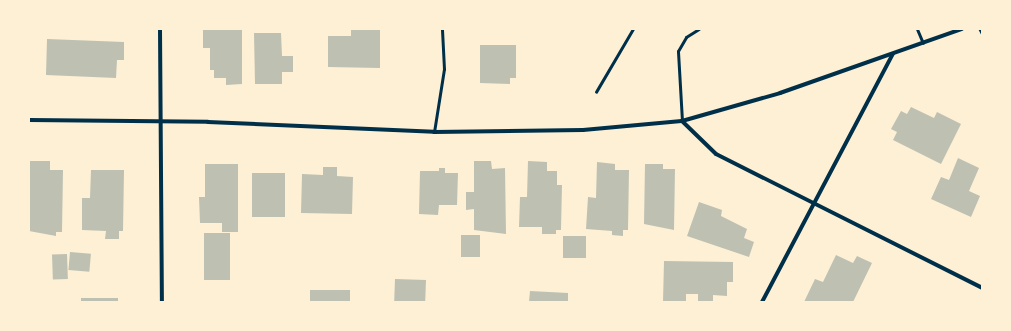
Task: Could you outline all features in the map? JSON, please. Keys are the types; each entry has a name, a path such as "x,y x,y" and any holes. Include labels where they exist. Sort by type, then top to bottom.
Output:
{"street":[{"path":"160,29 162,302"},
{"path":"29,120 161,122 434,132 583,130 682,121 780,93 962,29"},
{"path":"762,302 893,54"},
{"path":"682,121 716,154 815,202 982,288"}],"lane":[{"path":"434,132 444,69 442,29"},
{"path":"682,121 678,51 686,37 699,29"},
{"path":"917,29 923,43"}],"path":[{"path":"596,92 633,29"},
{"path":"980,29 982,33"}],"building":[{"path":"203,29 242,29 242,84 226,85 226,78 214,78 214,70 210,70 210,48 203,48"},
{"path":"351,29 380,29 380,68 328,67 328,36 351,36"},
{"path":"254,33 281,33 282,56 293,56 293,72 282,72 282,84 255,84"},
{"path":"47,39 124,42 124,60 117,60 116,78 46,75"},
{"path":"480,45 516,45 516,78 510,78 510,84 480,83"},
{"path":"911,107 934,118 937,112 961,124 941,164 893,140 897,132 891,129 901,111 907,114"},
{"path":"958,158 979,168 969,191 980,196 971,217 931,199 941,177 949,180"},
{"path":"30,161 50,161 50,170 63,170 62,232 56,232 56,236 29,231"},
{"path":"474,161 491,161 492,169 505,168 506,234 474,230 474,209 466,210 466,192 474,192"},
{"path":"528,161 547,162 547,171 557,171 557,185 562,185 561,230 556,230 556,234 542,234 542,227 519,227 520,197 527,197"},
{"path":"597,162 615,164 615,170 629,170 628,230 623,230 623,236 612,235 612,231 586,229 588,197 596,198"},
{"path":"205,164 238,164 238,232 222,232 222,223 200,223 199,197 205,197"},
{"path":"645,164 663,164 663,169 675,169 674,230 644,224"},
{"path":"323,167 337,167 337,176 353,177 352,214 301,213 302,174 323,175"},
{"path":"439,168 445,168 445,173 458,173 457,205 439,205 438,215 419,214 420,171 439,171"},
{"path":"91,170 124,170 123,231 119,231 119,239 105,239 106,231 82,230 82,198 90,198"},
{"path":"252,173 285,173 285,217 252,217"},
{"path":"699,202 722,210 721,216 747,229 744,238 754,242 749,257 687,236"},
{"path":"204,233 230,233 230,280 204,280"},
{"path":"461,235 480,235 480,257 461,257"},
{"path":"563,236 586,236 586,258 563,258"},
{"path":"70,252 91,254 89,272 68,270"},
{"path":"67,254 68,279 53,280 52,255"},
{"path":"836,255 853,263 857,256 872,263 853,302 804,302 815,279 823,282"},
{"path":"664,261 733,262 733,282 727,282 727,296 713,295 713,302 698,302 698,294 686,294 686,302 663,302"},
{"path":"395,279 426,280 425,302 394,301"},
{"path":"310,290 350,290 350,302 310,302"},
{"path":"530,291 568,293 568,302 529,302"},
{"path":"81,298 118,298 118,302 81,302"}]}
